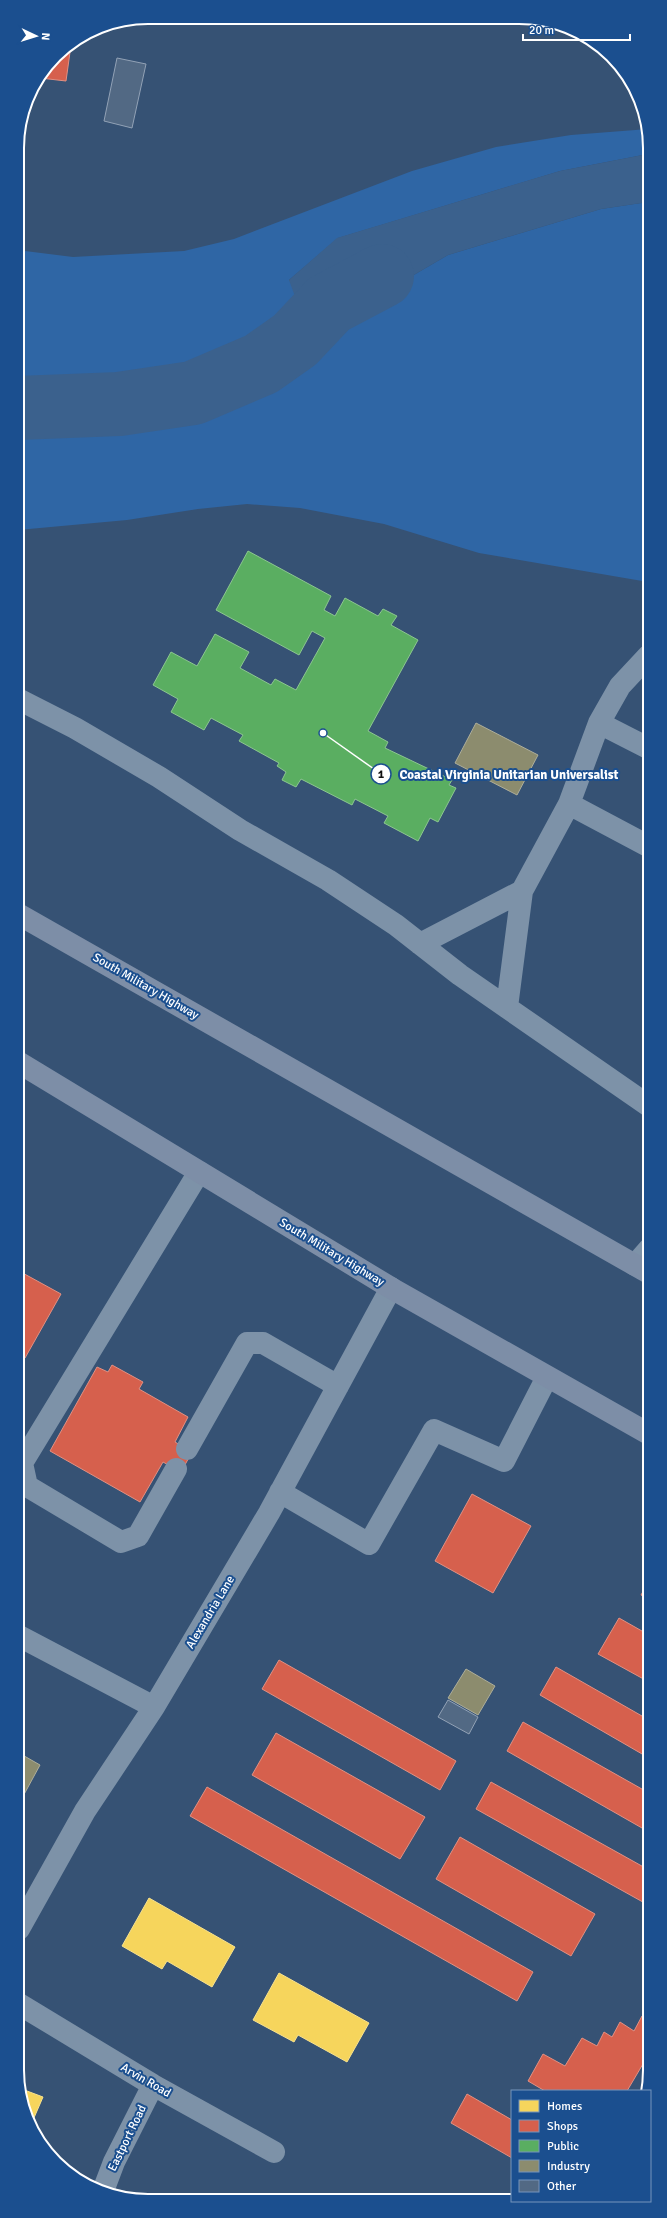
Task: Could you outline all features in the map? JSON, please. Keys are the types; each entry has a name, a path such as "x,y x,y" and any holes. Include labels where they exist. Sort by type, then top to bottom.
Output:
{"main road":[{"name":"South Military Highway","path":"24,917 642,1269"},
{"name":"South Military Highway","path":"24,1066 391,1288 643,1431"}],"street":[{"path":"507,1007 522,890 569,804 599,723 620,686 643,661"},
{"path":"24,702 75,728 159,777 240,830 328,880 396,925 507,1007 643,1102"},
{"path":"599,723 643,745"},
{"path":"569,804 643,843"},
{"path":"420,944 522,890"},
{"path":"24,1460 199,1172"},
{"name":"Alexandria Lane","path":"24,1920 85,1810 154,1707 280,1492 391,1288"},
{"path":"187,1449 247,1343 263,1343 338,1386"},
{"path":"280,1492 369,1544 434,1430 504,1461 547,1377"},
{"path":"24,1472 27,1486 121,1542 138,1536 176,1469"},
{"path":"24,1639 154,1707"},
{"name":"Arvin Road","path":"24,2007 153,2085 274,2152"},
{"name":"Eastport Road","path":"105,2186 114,2162 153,2085"}],"shaded area":[{"path":"642,129 643,155 560,171 338,238 289,280 328,325 448,255 601,209 643,203 643,581 479,553 384,524 300,508 247,504 198,509 127,520 24,529 24,251 73,257 184,251 234,239 412,171 496,147 571,135"},
{"path":"643,155 643,203 601,209 448,255 328,325 305,324 289,280 337,238 560,171"}],"building: Homes":[{"path":"149,1898 235,1947 212,1987 167,1961 162,1969 122,1946"},
{"path":"279,1973 369,2023 347,2062 298,2035 294,2042 253,2020"},
{"path":"26,2090 43,2097 34,2118"}],"building: Shops":[{"path":"70,52 66,81 45,79 60,60"},
{"path":"24,1274 61,1294 25,1358 24,1357"},
{"path":"112,1365 143,1382 139,1389 188,1417 175,1442 192,1452 181,1472 163,1462 140,1502 50,1451 97,1367 108,1372"},
{"path":"472,1494 531,1526 493,1593 435,1561"},
{"path":"619,1618 643,1632 643,1679 598,1654"},
{"path":"279,1660 456,1761 440,1790 262,1689"},
{"path":"556,1667 643,1717 643,1755 540,1695"},
{"path":"523,1722 643,1790 643,1829 507,1751"},
{"path":"276,1733 425,1817 400,1859 252,1775"},
{"path":"491,1782 643,1867 643,1902 476,1809"},
{"path":"207,1787 533,1972 517,2001 190,1816"},
{"path":"460,1837 595,1914 571,1956 436,1879"},
{"path":"643,2016 643,2064 628,2090 543,2090 528,2081 543,2054 565,2066 582,2038 597,2046 604,2032 612,2037 620,2022 634,2031"},
{"path":"467,2094 511,2119 511,2157 451,2123"}],"building: Public":[{"path":"248,551 331,596 324,610 335,616 345,598 378,616 383,609 397,616 391,625 418,640 368,731 388,742 385,748 452,780 449,785 456,788 438,822 430,818 418,841 384,823 388,816 355,799 352,805 301,779 296,787 282,780 286,772 277,766 279,763 239,741 243,735 211,718 204,730 171,712 178,699 153,685 171,652 197,666 215,634 249,652 240,668 271,685 275,679 296,690 325,638 312,631 299,655 216,610"}],"building: Industry":[{"path":"476,723 538,755 517,795 455,763"},
{"path":"466,1669 495,1686 478,1715 448,1698"},
{"path":"24,1756 40,1765 24,1794"}],"building: Other":[{"path":"117,58 146,64 132,128 104,121"},
{"path":"448,1700 478,1717 469,1734 438,1717"}],"waterway":[{"path":"24,408 119,404 193,393 261,364 295,340 329,304 382,276"}],"place":[{"name":"Coastal Virginia Unitarian Universalist","path":"323,733"}]}
